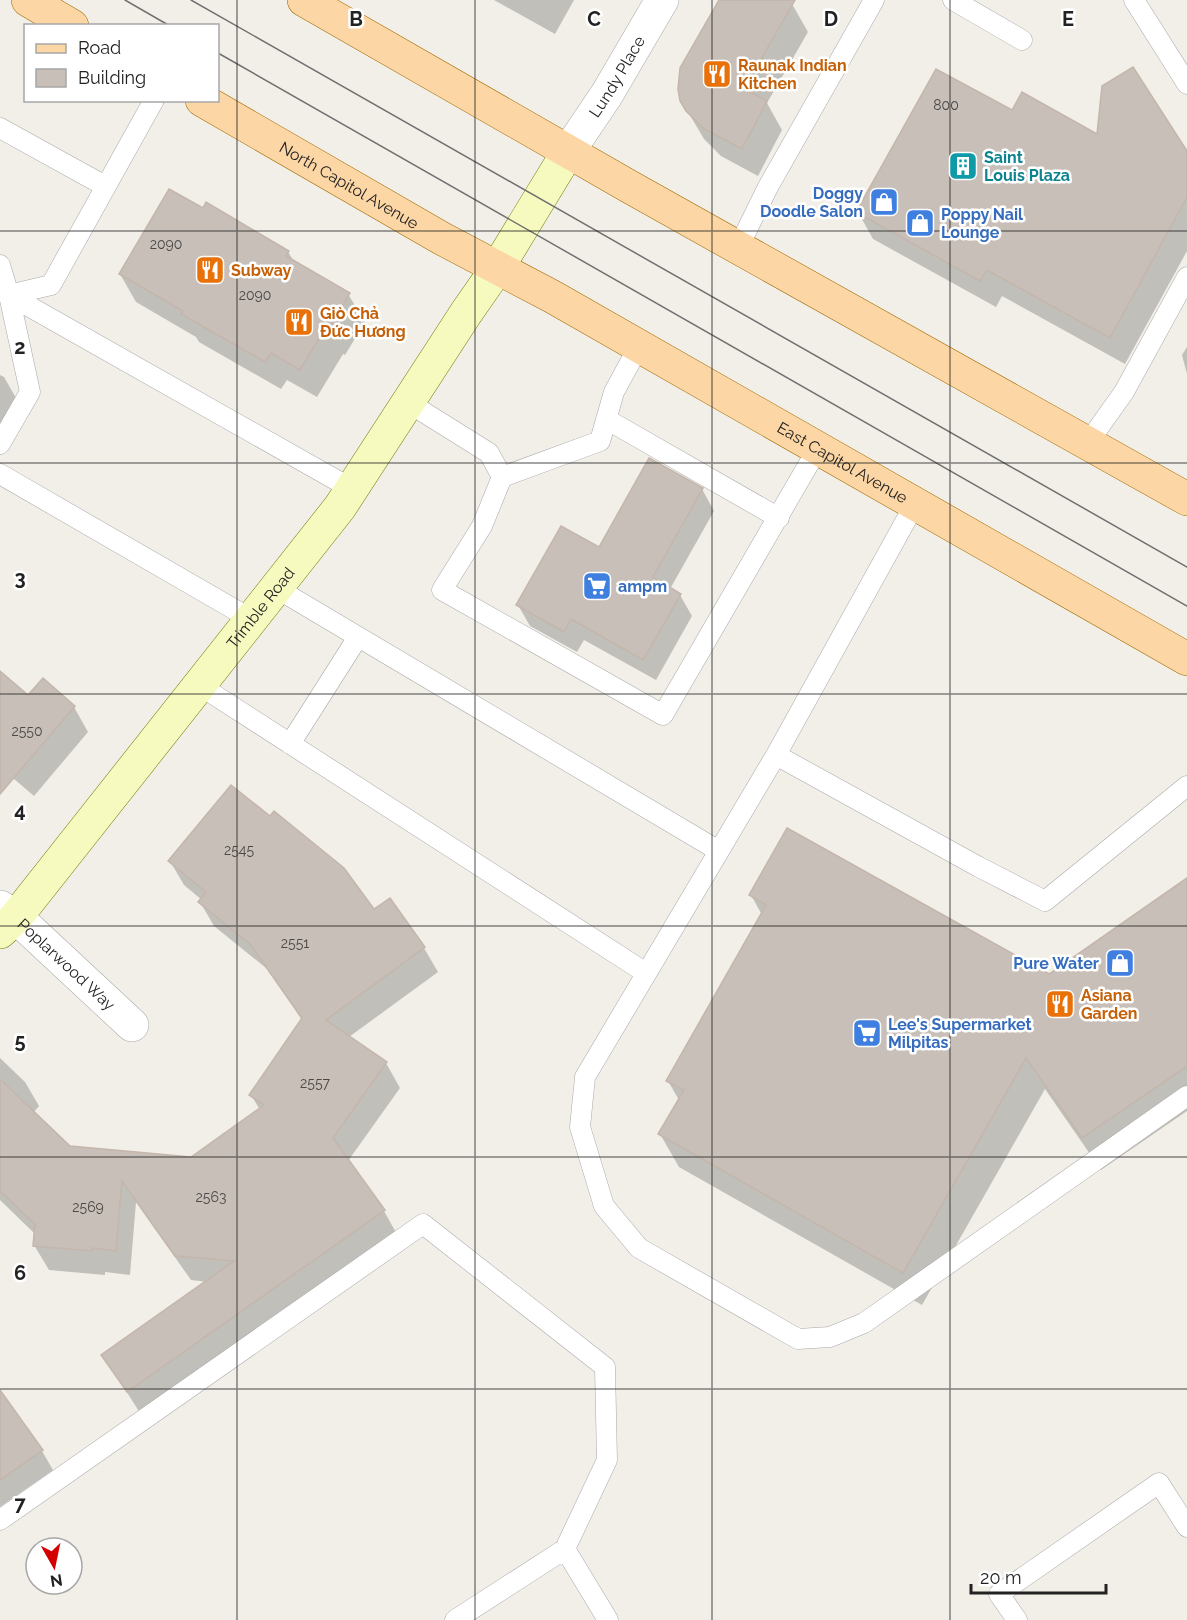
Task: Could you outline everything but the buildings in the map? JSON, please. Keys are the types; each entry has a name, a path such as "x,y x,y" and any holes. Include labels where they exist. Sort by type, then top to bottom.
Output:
{"main road":[{"path":"28,0 69,24"},
{"path":"305,0 568,152 1187,499"},
{"name":"North Capitol Avenue","path":"205,102 441,238 498,267"},
{"name":"East Capitol Avenue","path":"498,267 1187,659"}],"street":[{"name":"Lundy Place","path":"568,152 607,94 662,0"},
{"name":"Trimble Road","path":"5,919 200,685 340,507 498,267 568,152"},
{"name":"Poplarwood Way","path":"5,919 132,1025"}],"lane":[{"path":"738,248 768,187 874,0"},
{"path":"953,0 1022,40"},
{"path":"1134,0 1187,84"},
{"path":"9,295 51,285 153,102"},
{"path":"0,128 105,186"},
{"path":"0,265 9,295 30,392 0,444"},
{"path":"1087,444 1124,392 1187,276"},
{"path":"9,295 352,489"},
{"path":"639,346 614,392 600,441 502,477 482,526 442,590 663,715 818,448"},
{"path":"409,403 489,453 502,477"},
{"path":"606,419 779,518"},
{"path":"0,474 251,619"},
{"path":"915,504 776,755 585,1077 580,1127 604,1206 639,1248 798,1339 830,1337 864,1323 1187,1096"},
{"path":"276,588 719,851"},
{"path":"290,744 358,637"},
{"path":"200,685 646,973"},
{"path":"776,755 969,862 1045,901 1187,786"},
{"path":"0,1520 423,1224 605,1367 607,1460 565,1549 455,1620"},
{"path":"1017,1620 999,1594 1159,1483 1187,1527"},
{"path":"565,1549 608,1620"}],"tram line":[{"path":"125,0 167,24"},
{"path":"191,0 1187,567"},
{"path":"219,54 1187,606"}],"place":[{"name":"Raunak Indian Kitchen","path":"717,74"},
{"name":"Saint Louis Plaza","path":"963,166"},
{"name":"Doggy Doodle Salon","path":"884,202"},
{"name":"Poppy Nail Lounge","path":"920,223"},
{"name":"Subway","path":"210,270"},
{"name":"Giò Chả Đức Hương","path":"299,322"},
{"name":"ampm","path":"597,586"},
{"name":"Pure Water","path":"1120,963"},
{"name":"Asiana Garden","path":"1060,1004"},
{"name":"Lee's Supermarket Milpitas","path":"867,1033"}]}
